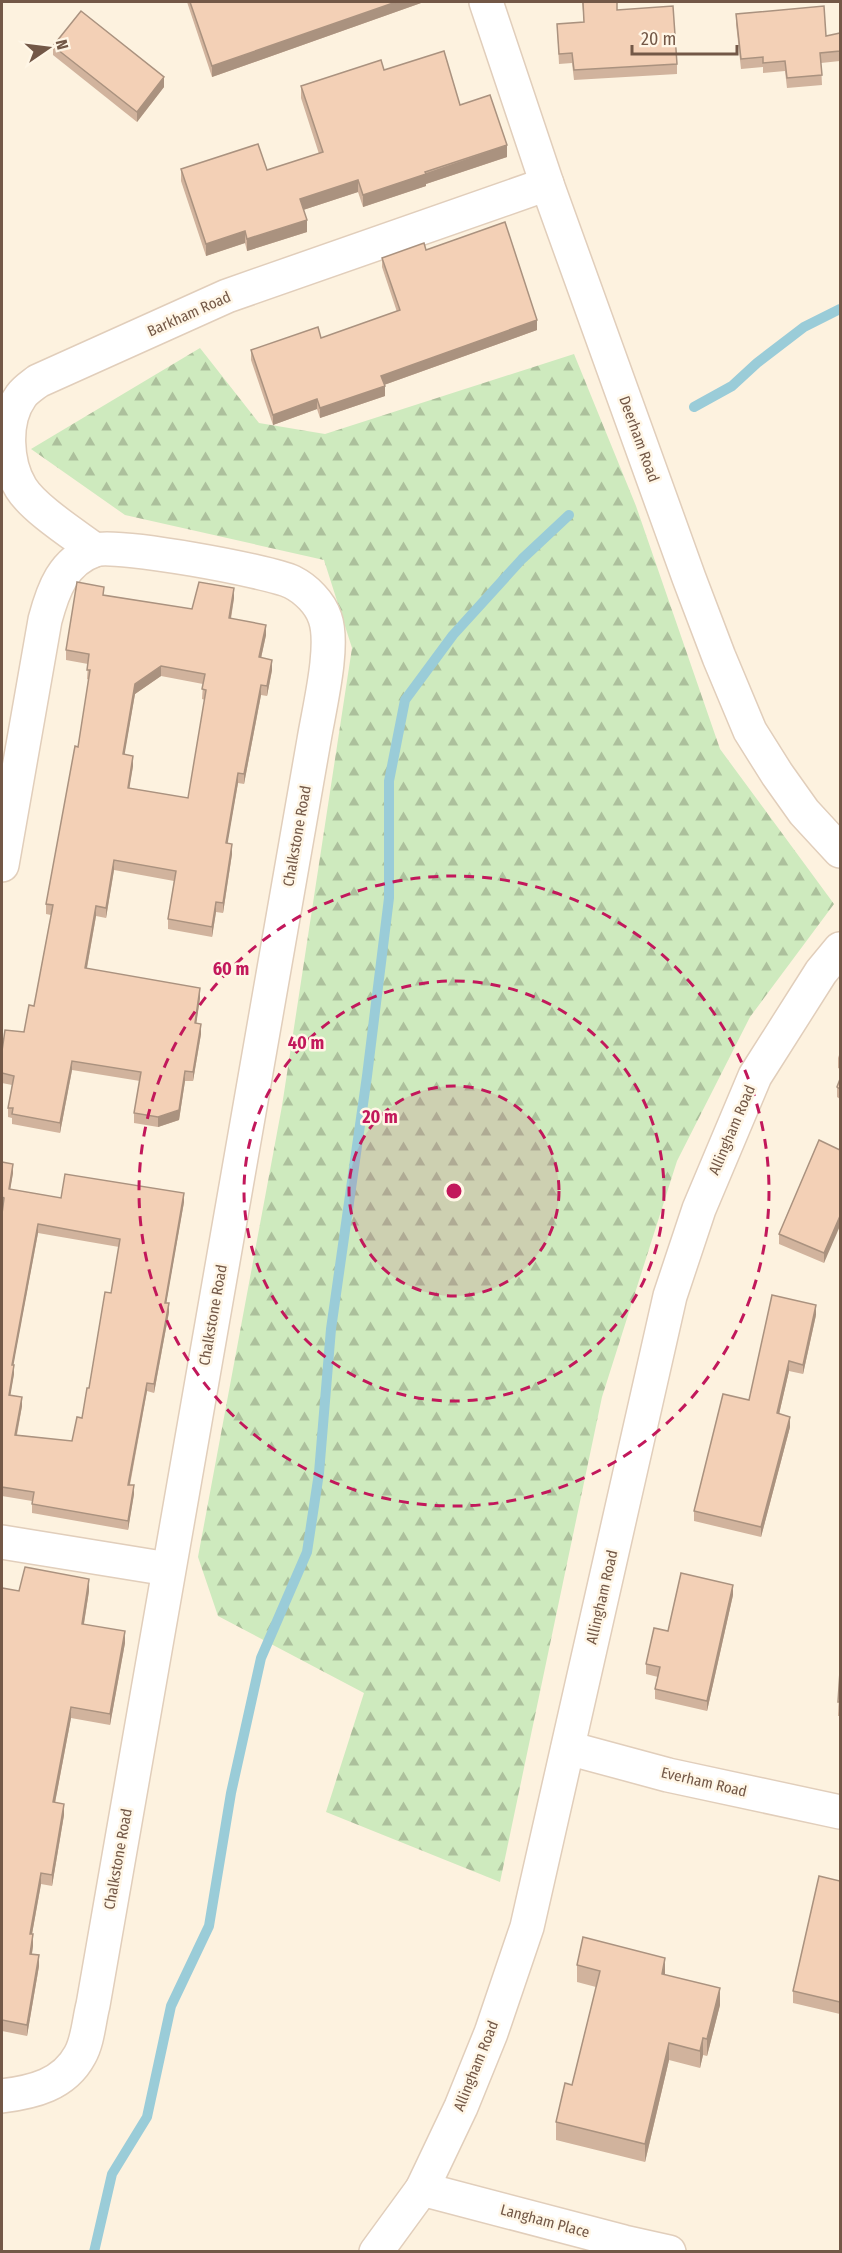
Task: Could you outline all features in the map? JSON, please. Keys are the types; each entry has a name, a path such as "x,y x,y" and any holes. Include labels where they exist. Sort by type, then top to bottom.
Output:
{"street":[{"name":"Deerham Road","path":"486,2 548,184 689,578 750,731 804,812 840,851"},
{"name":"Barkham Road","path":"95,550 62,525 22,489 10,453 9,432 12,414 21,395 38,381 227,296 548,184"},
{"name":"Chalkstone Road","path":"2,2096 30,2093 52,2084 69,2070 81,2054 93,2005 312,752 328,639 326,619 318,604 305,591 292,583 267,574 133,550 105,548 95,550"},
{"path":"2,865 7,799 50,601 55,585 70,565 95,550"},
{"name":"Allingham Road","path":"376,2252 422,2189 491,2033 527,1927 670,1296 688,1242 727,1139 755,1076 821,972 840,949"},
{"path":"2,1542 168,1569"},
{"name":"Everham Road","path":"568,1748 668,1775 840,1812"},
{"name":"Langham Place","path":"422,2189 669,2252"}],"green space":[{"path":"200,348 259,423 325,434 574,354 636,506 720,749 834,904 750,1017 677,1161 602,1397 500,1882 326,1812 364,1693 218,1616 198,1557 282,1106 352,648 324,560 125,515 31,449"}],"building":[{"path":"190,2 396,2 212,66"},
{"path":"583,2 617,2 617,10 673,6 677,64 574,70 572,53 559,54 557,24 584,22"},
{"path":"824,6 826,36 840,33 840,51 820,53 822,75 787,78 785,61 763,63 763,57 741,59 736,14"},
{"path":"81,11 164,77 137,112 53,46"},
{"path":"444,51 460,105 490,95 507,145 363,195 358,180 300,199 307,220 247,239 245,231 206,244 181,169 258,144 267,170 323,152 301,86 381,60 384,70"},
{"path":"505,222 537,320 381,376 385,386 320,408 317,399 273,415 251,350 318,327 321,338 400,310 382,258 424,243 426,250"},
{"path":"77,582 104,587 103,595 192,609 199,582 234,588 229,618 266,625 259,657 272,660 267,686 261,685 244,774 238,773 226,843 232,844 223,903 216,902 212,927 168,919 176,871 114,860 106,908 96,906 85,968 200,988 195,1023 201,1024 193,1072 185,1071 179,1110 158,1117 134,1113 141,1072 72,1061 60,1123 12,1114 13,1108 8,1108 14,1076 2,1073 5,1030 24,1032 29,1005 34,1006 53,905 46,904 75,746 78,747 90,670 87,670 89,654 66,650","holes":["161,666 205,674 202,689 206,690 188,798 128,788 133,756 123,754 135,684"]},
{"path":"819,1140 840,1150 840,1216 824,1253 779,1234"},
{"path":"2,1162 13,1164 9,1189 61,1198 65,1174 184,1193 165,1303 169,1303 154,1384 147,1383 128,1485 134,1485 128,1521 32,1504 34,1492 2,1487 2,1214 4,1198 2,1197","holes":["38,1224 120,1239 111,1293 105,1292 82,1418 77,1417 72,1441 15,1435 22,1397 9,1395 14,1365 12,1365"]},
{"path":"772,1295 816,1305 803,1365 789,1361 777,1413 790,1417 761,1527 694,1511 723,1394 749,1400"},
{"path":"25,1567 89,1579 82,1624 125,1631 110,1714 71,1707 53,1802 64,1804 52,1875 41,1873 30,1934 33,1934 30,1954 39,1955 27,2025 2,2020 2,1588 19,1591"},
{"path":"681,1573 733,1585 707,1701 655,1689 660,1667 646,1664 654,1628 668,1631"},
{"path":"840,1671 840,1702 838,1702"},
{"path":"819,1876 840,1881 840,2002 793,1991"},
{"path":"583,1937 665,1958 662,1974 720,1988 707,2039 703,2038 700,2051 669,2043 645,2144 556,2122 565,2083 572,2085 600,1971 577,1965"}],"waterway":[{"path":"694,407 732,386 757,363 804,327 840,309"},
{"path":"94,2252 112,2174 147,2117 171,2006 209,1926 231,1793 261,1658 307,1552 319,1473 331,1329 367,1076 389,898 389,781 405,700 453,635 522,559 569,515"}]}
